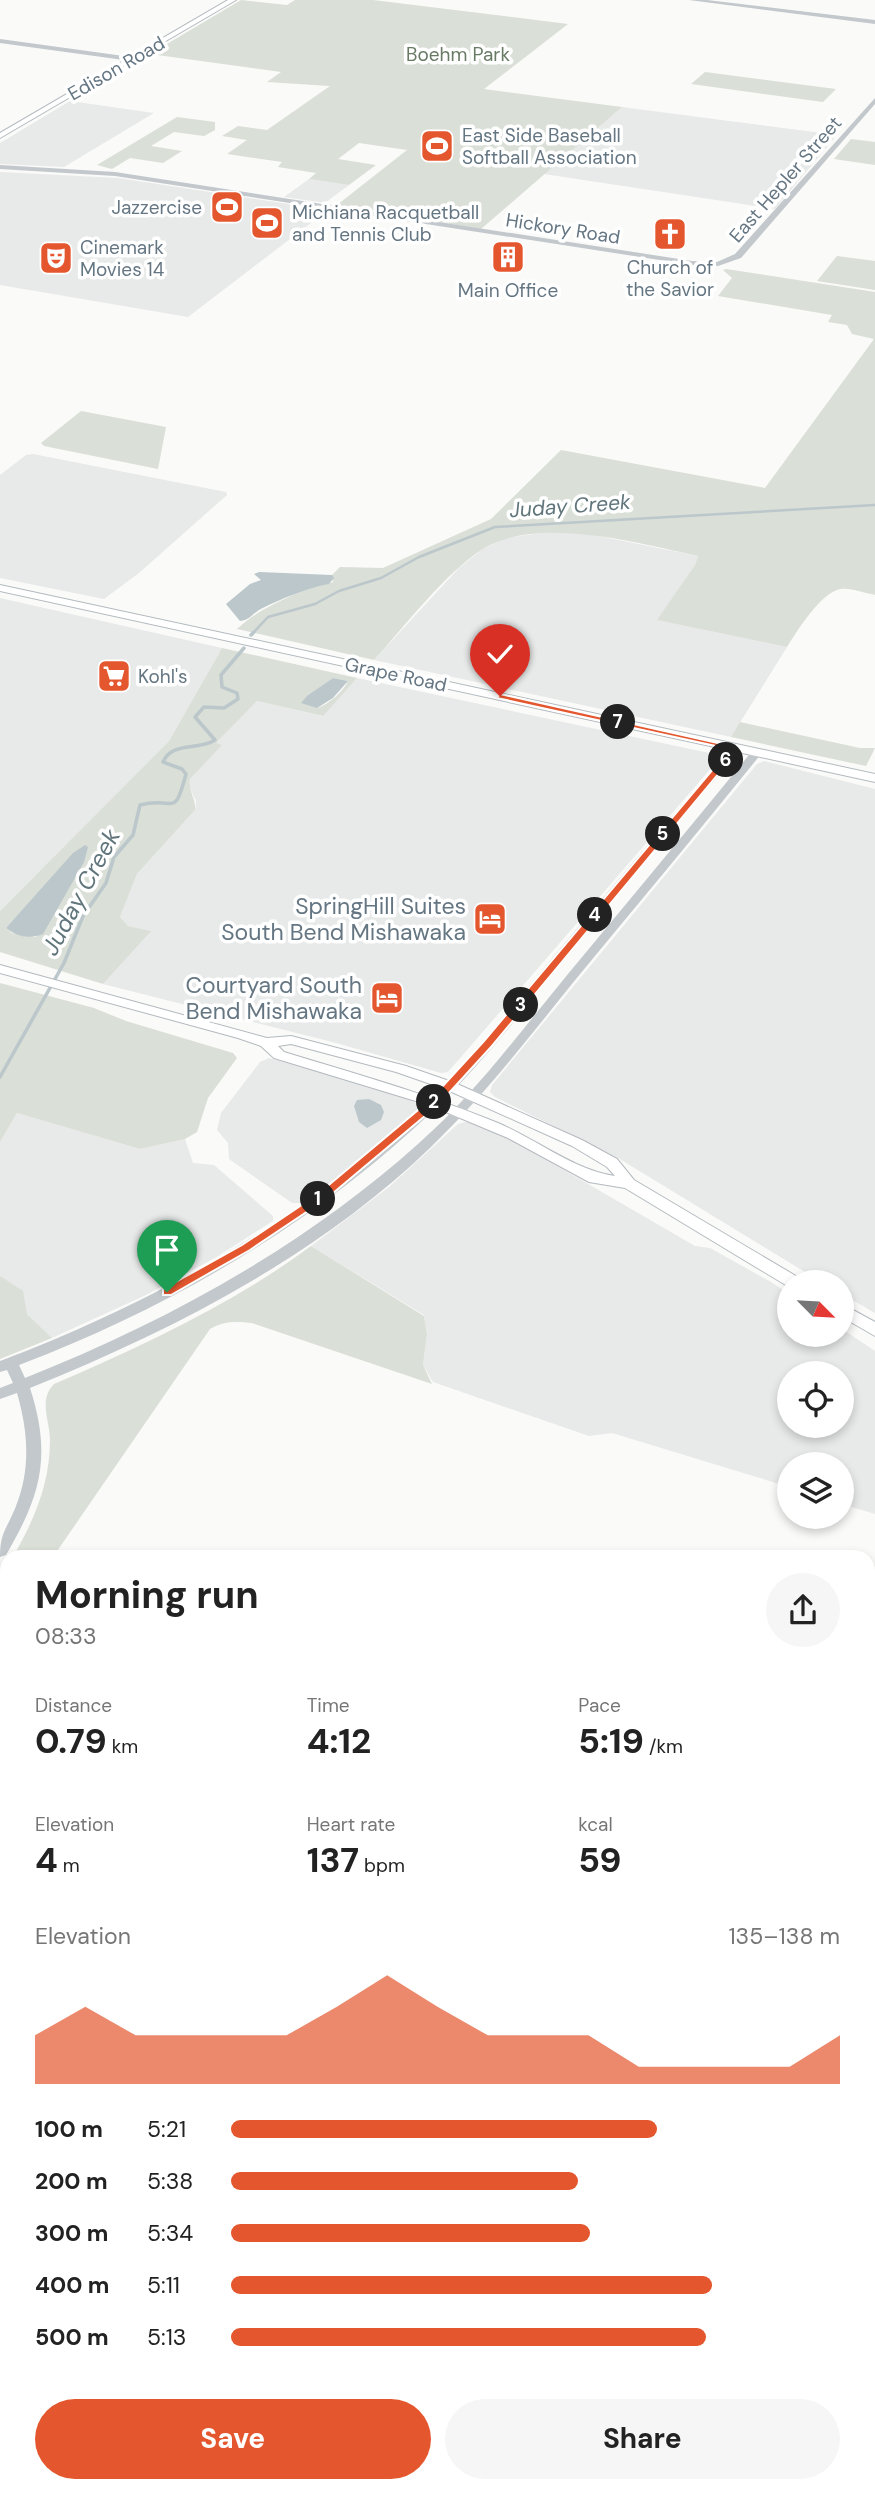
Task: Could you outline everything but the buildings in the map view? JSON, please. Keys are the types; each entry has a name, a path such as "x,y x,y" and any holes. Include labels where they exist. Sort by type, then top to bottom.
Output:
{"main road":[{"name":"Edison Road","path":"0,136 233,0"},
{"name":"Grape Road","path":"0,588 875,778"},
{"path":"0,969 266,1043 291,1040 401,1069 450,1086 577,1143 612,1163 629,1184 777,1272"},
{"path":"266,1043 279,1055 457,1111 513,1135 594,1178 629,1184"},
{"path":"854,1317 875,1330"}],"street":[{"path":"692,0 875,22"},
{"path":"0,41 131,59"},
{"name":"East Hepler Street","path":"711,265 725,263 738,256 875,100"},
{"name":"Hickory Road","path":"0,169 79,171 124,176 711,265"},
{"path":"0,1550 24,1502 32,1480 36,1454 33,1422 23,1385 6,1365 134,1309 246,1248 357,1170 450,1086 736,748"},
{"path":"0,1394 149,1331 264,1266 345,1211 418,1150 474,1096 757,752"}],"shaded area":[{"path":"70,101 154,113 64,167 0,164 0,143"},
{"path":"622,107 837,135 775,209 544,174"},
{"path":"0,172 118,178 328,210 188,317 0,285"},
{"path":"309,179 349,185 325,203 284,197"},
{"path":"33,454 226,492 227,495 139,573 104,599 0,578 0,475 26,455"},
{"path":"548,532 584,533 698,556 695,565 658,620 787,647 731,737 374,660 459,568 483,549 506,538"},
{"path":"254,574 332,575 334,578 329,584 284,598 240,621 226,604 250,584 261,580"},
{"path":"0,598 222,648 169,741 0,911"},
{"path":"333,678 348,681 333,698 317,708 301,703 308,695"},
{"path":"357,678 714,754 719,759 448,1072 441,1073 336,1043 103,984 150,931 128,926 120,917 137,874 195,810 196,801 189,786 190,779 221,745 215,744 257,701 322,716"},
{"path":"764,761 875,789 875,1313 854,1301 854,1270 802,1270 618,1158 495,1097 490,1092 492,1085 757,764"},
{"path":"85,845 88,847 84,862 43,934 24,936 6,928 73,853"},
{"path":"269,1058 401,1095 418,1104 417,1111 305,1203 292,1203 229,1159 228,1143 217,1130 221,1113 260,1062"},
{"path":"369,1099 381,1105 384,1112 381,1120 367,1128 359,1122 354,1106 357,1100"},
{"path":"17,1113 140,1149 185,1139 193,1163 214,1165 273,1216 273,1221 215,1258 146,1295 52,1338 27,1314 0,1276 0,1142"},
{"path":"471,1122 502,1134 695,1246 710,1248 777,1286 777,1348 854,1348 854,1337 875,1351 875,1514 854,1508 854,1452 777,1452 777,1483 612,1433 589,1436 433,1382 423,1365 427,1334 424,1315 311,1246 389,1187 458,1124"}],"green space":[{"name":"Boehm Park","path":"241,0 287,5 295,0 373,0 568,24 484,89 622,107 481,229 337,205 407,150 359,143 338,159 376,165 349,185 309,179 316,173 278,167 282,162 227,154 247,140 222,136 238,126 267,130 330,86 267,82 281,72 150,54"},
{"path":"705,72 836,89 823,102 691,84"},
{"path":"177,117 215,122 215,130 204,136 174,132 151,146 182,151 163,163 130,158 112,169 97,165"},
{"path":"851,139 875,142 875,165 834,159"},
{"path":"837,256 875,261 875,290 817,281"},
{"path":"723,270 875,292 875,595 849,589 834,591 818,604 787,647 657,620 695,565 698,556 589,535 532,534 506,539 483,549 469,559 440,585 374,660 237,629 282,600 313,586 333,582 332,575 340,567 383,568 491,519 561,450 765,488 874,339 852,334 847,325 828,322 832,315 718,296 732,278"},
{"path":"81,411 166,427 158,469 44,446 41,443"},
{"path":"222,648 357,678 323,716 257,701 216,743 222,745 190,779 195,810 137,874 120,917 128,926 151,931 103,984 0,952 0,911 169,741","holes":["333,678 348,681 335,697 317,708 308,695","60,869 36,937 12,933 6,928"]},
{"path":"740,722 860,748 875,748 866,766 731,737"},
{"path":"0,983 94,1008 126,1021 233,1053 237,1058 208,1098 197,1132 185,1139 140,1149 17,1113 0,1142"},
{"path":"311,1246 424,1316 427,1334 423,1365 432,1384 252,1323 220,1324 210,1329 58,1550 17,1550 44,1487 50,1440 46,1404 49,1390 54,1384 120,1355 219,1305"},
{"path":"0,1276 23,1291 27,1314 52,1338 0,1359"}],"waterway":[{"name":"Juday Creek","path":"252,634 268,617 315,604 339,591 381,578 419,557 495,527 875,505"},
{"name":"Juday Creek","path":"0,1077 64,963 83,916 106,883 114,857 133,835 140,805 172,803 179,797 186,774 182,769 163,762 167,755 179,749 215,740 195,717 204,707 224,708 238,699 237,693 222,687 221,675 244,648"}],"place":[{"name":"East Side Baseball Softball Association","path":"437,146"},
{"name":"Jazzercise","path":"227,207"},
{"name":"Michiana Racquetball and Tennis Club","path":"267,223"},
{"name":"Church of the Savior","path":"670,234"},
{"name":"Main Office","path":"508,257"},
{"name":"Cinemark Movies 14","path":"56,258"},
{"name":"Kohl's","path":"114,676"},
{"name":"SpringHill Suites South Bend Mishawaka","path":"490,919"},
{"name":"Courtyard South Bend Mishawaka","path":"387,998"}],"route":[{"path":"167,1292 246,1248 322,1196 357,1170 434,1102 488,1044 736,748 500,696"}]}
